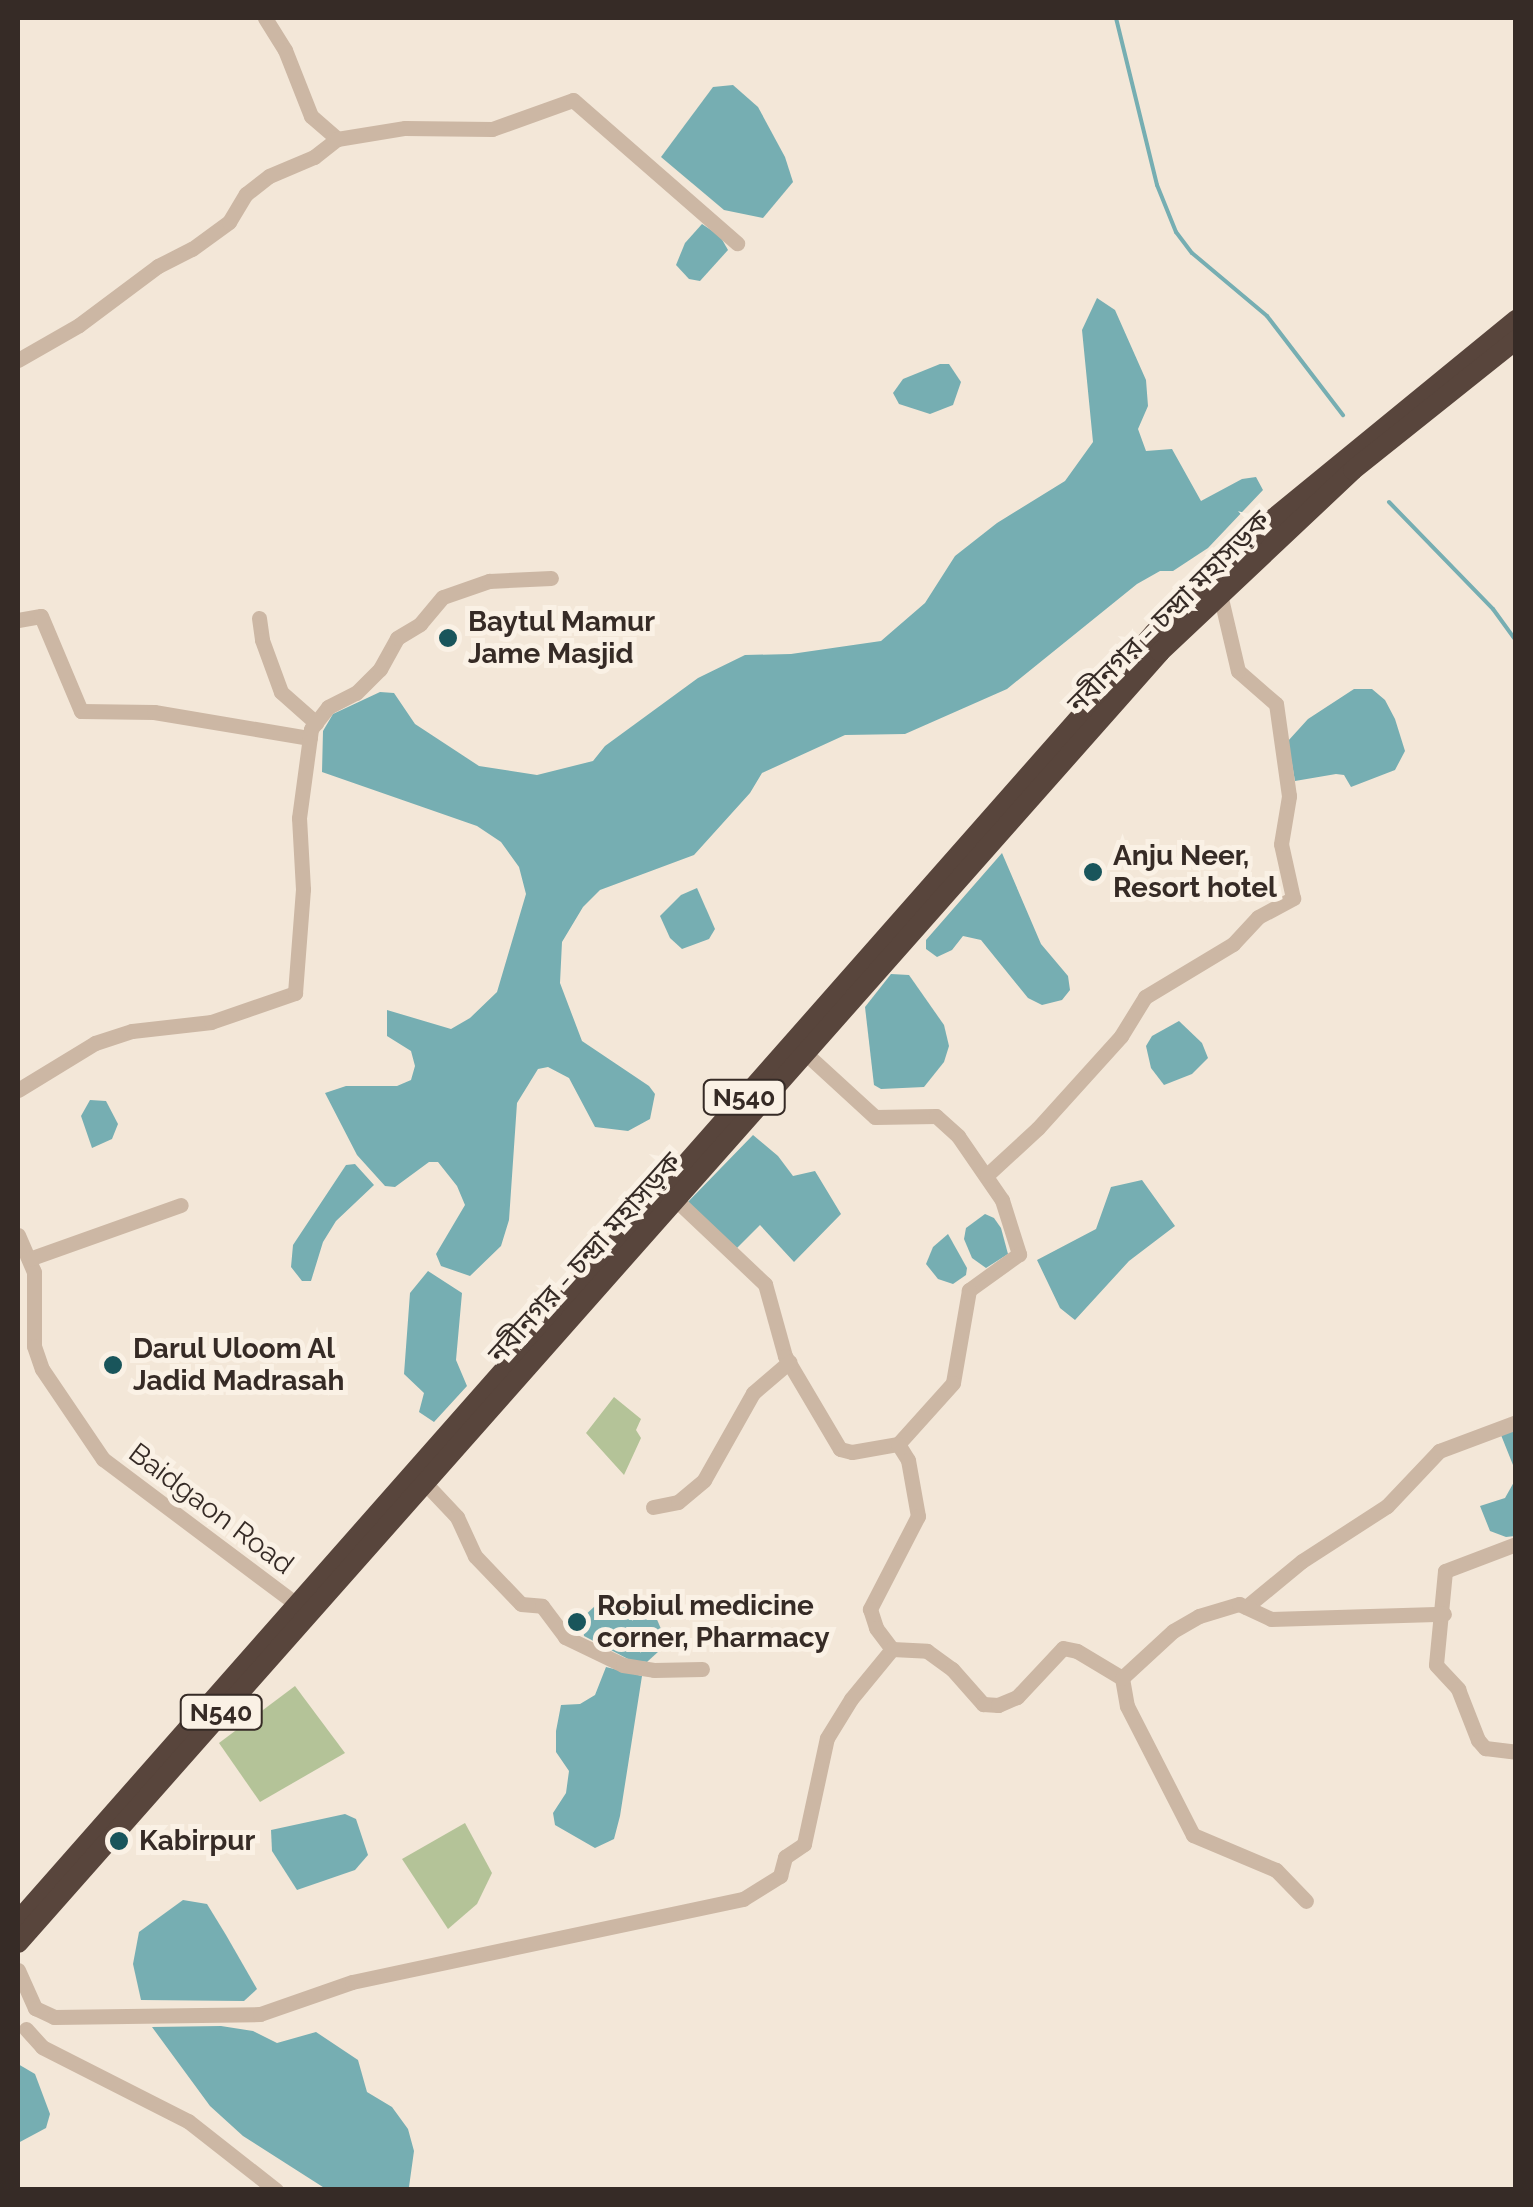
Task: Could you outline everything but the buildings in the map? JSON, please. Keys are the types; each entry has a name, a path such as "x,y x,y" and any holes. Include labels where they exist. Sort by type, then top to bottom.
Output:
{"highway":[{"name":"নবীনগর - চন্দ্রা মহাসড়ক","path":"18,1921 1154,634 1274,518 1516,320"},
{"name":"নবীনগর - চন্দ্রা মহাসড়ক","path":"18,1942 1160,652 1353,470 1516,340"}],"street":[{"path":"265,18 285,50 311,116 337,140"},
{"path":"18,360 78,325 158,266 192,249 229,222 246,194 269,176 314,157 337,140 405,128 492,130 574,100 736,243"},
{"path":"18,1090 95,1042 132,1031 211,1022 295,993 304,890 299,818 313,730 328,707 356,693 380,669 397,638 420,624 443,597 489,582 551,578"},
{"path":"987,1175 1038,1128 1121,1036 1145,998 1233,944 1258,918 1293,898 1281,844 1289,796 1276,704 1238,671 1231,625 1220,594"},
{"path":"18,620 41,616 80,711 154,712 313,730"},
{"path":"259,618 262,640 281,692 313,730"},
{"path":"675,1199 764,1284 788,1362 840,1449 852,1452 898,1444 953,1383 969,1290 1020,1254 1010,1218 987,1175 936,1116 875,1116 804,1052"},
{"path":"29,1259 181,1205"},
{"name":"Baidgaon Road","path":"18,1235 34,1272 34,1346 42,1369 103,1459 295,1603"},
{"path":"653,1507 678,1502 704,1480 753,1393 788,1362"},
{"path":"1246,1608 1302,1561 1387,1506 1439,1451 1516,1422"},
{"path":"898,1444 908,1460 918,1516 870,1609 876,1628 892,1648 926,1652 952,1669 984,1704 998,1704 1018,1696 1062,1648 1077,1650 1122,1678 1126,1706 1193,1835 1276,1870 1306,1901"},
{"path":"424,1482 451,1509 474,1556 521,1604 542,1606 565,1637 623,1665 654,1670 702,1669"},
{"path":"1516,1544 1445,1570 1444,1614 1436,1665 1458,1689 1478,1740 1485,1748 1516,1752"},
{"path":"1122,1678 1173,1630 1199,1616 1239,1604 1271,1619 1444,1614"},
{"path":"18,1970 36,2008 54,2017 260,2014 352,1982 756,1893 780,1876 785,1856 804,1844 827,1738 892,1648"},
{"path":"36,2008 22,2035 188,2121 276,2190"}],"green space":[{"path":"614,1397 641,1419 636,1430 641,1438 624,1475 586,1433"},
{"path":"295,1686 345,1753 260,1802 219,1743"},
{"path":"465,1823 492,1873 477,1904 448,1929 402,1859"}],"water":[{"path":"733,85 758,107 785,157 793,182 763,218 724,210 661,157 713,87"},
{"path":"702,224 720,236 728,250 700,281 689,279 676,265 685,243"},
{"path":"1097,298 1115,310 1146,380 1148,406 1138,429 1146,451 1172,449 1201,501 1242,479 1256,477 1263,490 1208,548 1173,571 1160,571 1137,584 1007,689 905,734 845,735 762,773 750,793 694,855 600,890 583,907 562,942 560,983 582,1041 655,1094 650,1119 628,1131 595,1127 569,1078 548,1067 538,1069 517,1103 509,1220 501,1246 470,1276 441,1266 436,1254 465,1205 457,1186 438,1162 429,1162 395,1187 385,1186 357,1155 325,1093 346,1086 397,1086 411,1080 415,1066 411,1051 387,1036 387,1010 451,1029 470,1018 497,992 526,894 519,867 501,842 477,826 322,772 323,731 333,714 380,692 394,693 415,724 479,766 537,775 593,761 605,746 698,678 745,655 791,654 881,641 925,603 955,556 997,523 1065,481 1093,442 1082,330"},
{"path":"949,364 961,382 953,405 930,414 899,404 893,393 903,379"},
{"path":"1354,689 1372,689 1385,700 1395,719 1405,751 1395,770 1351,787 1344,775 1336,774 1295,781 1288,741 1308,719"},
{"path":"1002,853 1041,944 1068,976 1070,990 1062,1000 1042,1005 1028,998 981,940 963,936 952,950 937,957 926,949 926,940"},
{"path":"697,888 715,929 709,939 682,949 670,938 660,916 681,895"},
{"path":"891,974 909,975 944,1025 949,1046 944,1062 924,1087 881,1089 874,1085 865,1007"},
{"path":"1179,1021 1202,1043 1208,1058 1192,1074 1164,1085 1151,1068 1146,1046 1152,1036"},
{"path":"90,1100 106,1101 118,1124 112,1139 92,1148 81,1116"},
{"path":"753,1135 778,1156 793,1176 815,1171 841,1214 794,1262 760,1225 737,1248 685,1205"},
{"path":"355,1164 374,1185 336,1221 323,1242 311,1281 302,1281 291,1267 293,1245 346,1165"},
{"path":"1142,1180 1175,1226 1129,1261 1075,1320 1060,1308 1037,1260 1096,1229 1111,1187"},
{"path":"985,1214 1001,1228 1008,1254 986,1268 972,1258 964,1239 966,1228"},
{"path":"948,1234 967,1268 966,1275 953,1284 938,1279 926,1264 933,1247"},
{"path":"428,1271 462,1293 456,1360 467,1386 434,1422 419,1412 424,1393 404,1374 410,1293"},
{"path":"1515,1427 1515,1536 1506,1537 1490,1531 1480,1506 1505,1498 1514,1482 1513,1465 1499,1430"},
{"path":"608,1594 636,1600 653,1610 661,1629 659,1651 647,1662 630,1660 584,1636 582,1618"},
{"path":"606,1667 642,1676 614,1839 595,1848 555,1825 553,1813 566,1793 569,1771 556,1752 556,1731 561,1705 580,1704 595,1695"},
{"path":"345,1814 356,1819 368,1855 355,1870 297,1890 272,1851 271,1830"},
{"path":"183,1900 207,1904 226,1935 257,1989 244,2001 141,2000 133,1964 139,1932"},
{"path":"221,2026 253,2031 277,2043 316,2032 358,2060 367,2092 392,2107 408,2129 414,2151 409,2187 326,2189 243,2136 210,2106 152,2027"},
{"path":"18,2064 35,2074 50,2114 46,2128 18,2143"}],"waterway":[{"path":"1116,18 1157,185 1176,232 1192,253 1267,316 1343,415"},
{"path":"1389,502 1493,609 1516,641"}],"place":[{"name":"Baytul Mamur Jame Masjid","path":"448,638"},
{"name":"Anju Neer, Resort hotel","path":"1093,872"},
{"name":"Darul Uloom Al Jadid Madrasah","path":"113,1365"},
{"name":"Robiul medicine corner, Pharmacy","path":"577,1622"},
{"name":"Kabirpur","path":"119,1841"}]}
